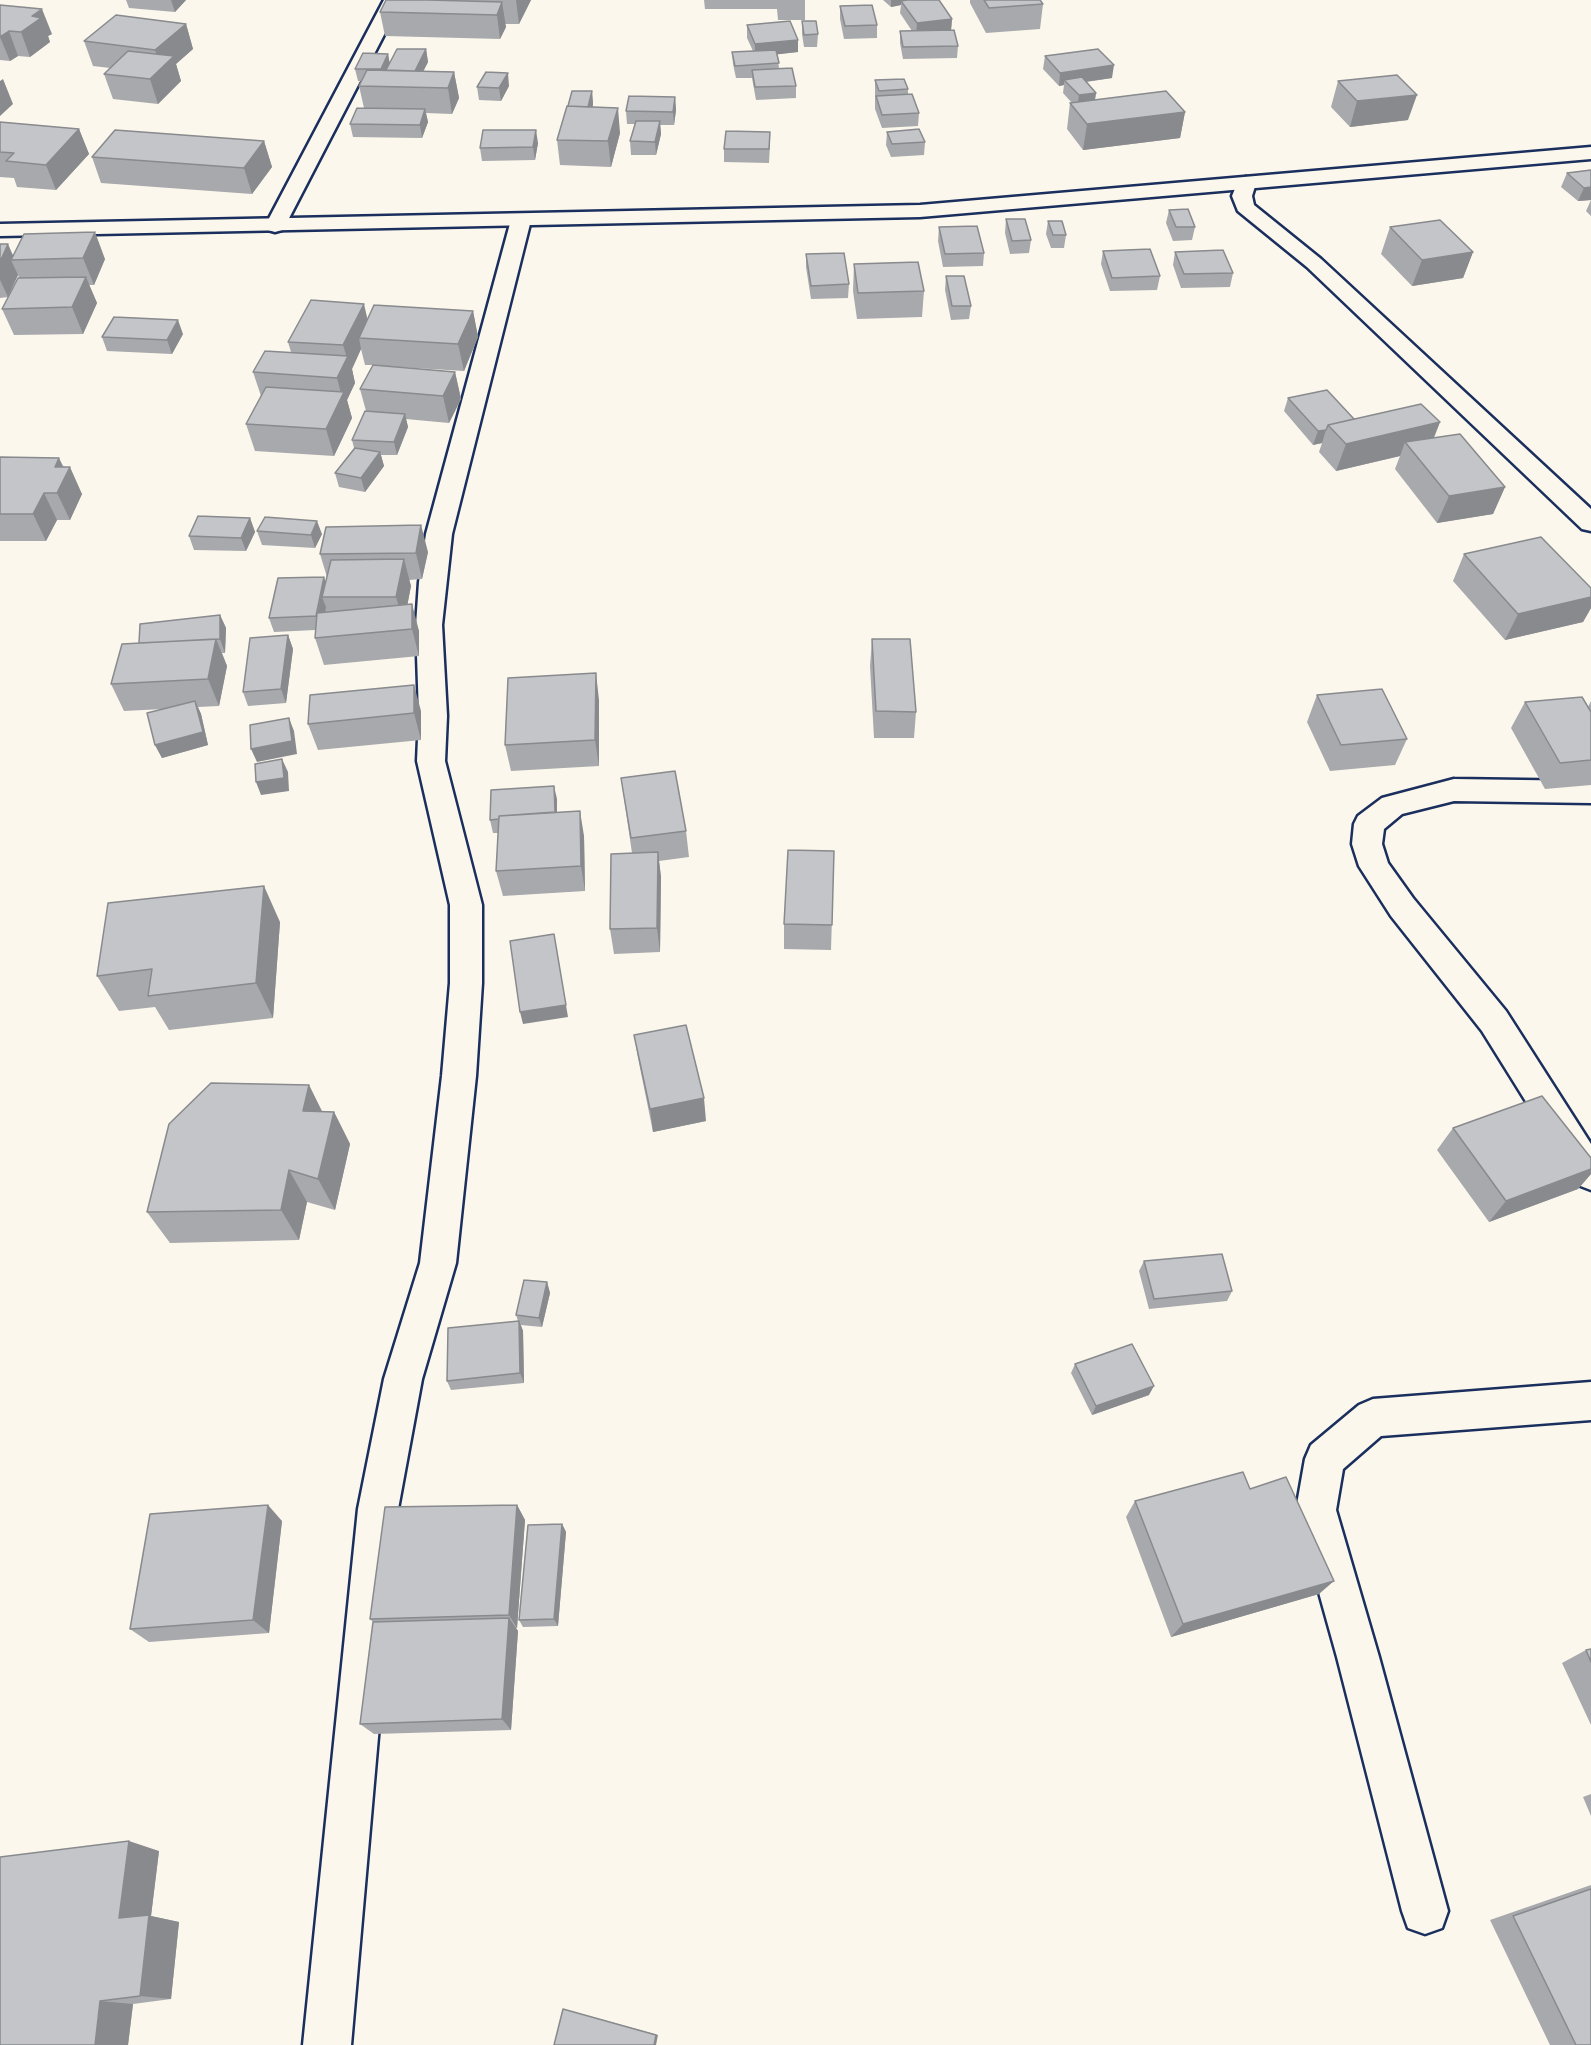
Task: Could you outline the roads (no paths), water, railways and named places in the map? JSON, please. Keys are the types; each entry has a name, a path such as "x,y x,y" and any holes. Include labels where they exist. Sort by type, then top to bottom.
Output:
{"street":[{"path":"275,226 393,0"},
{"path":"0,230 920,212 1591,153"},
{"path":"1246,183 1242,196 1245,207 1314,263 1591,523"},
{"path":"327,2045 378,1509 403,1379 438,1263 460,1064 466,983 466,905 431,761 433,716 429,625 432,582 439,534 521,220"},
{"path":"1591,792 1454,790 1392,806 1369,824 1367,844 1374,866 1402,907 1494,1021 1591,1174"},
{"path":"1425,1911 1358,1657 1316,1510 1325,1459 1373,1418 1591,1401"}]}
